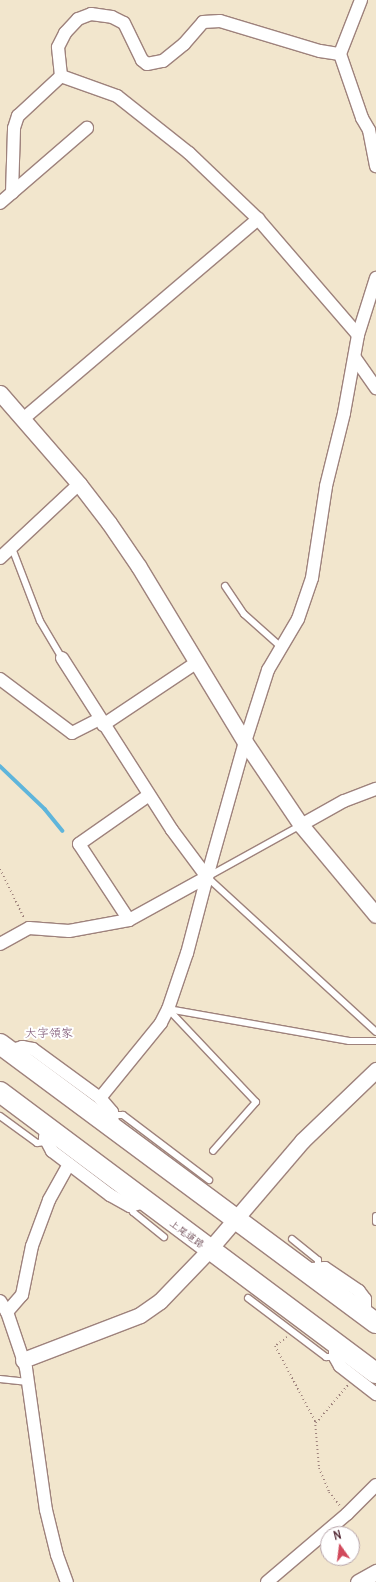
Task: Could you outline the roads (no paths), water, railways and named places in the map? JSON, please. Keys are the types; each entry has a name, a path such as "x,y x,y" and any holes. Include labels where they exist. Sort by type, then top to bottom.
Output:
{"highway":[{"path":"5,1047 113,1121 236,1218 312,1270 371,1315"},
{"name":"上尾道路","path":"0,1092 46,1135 137,1204 210,1250 335,1350 376,1373"}],"street":[{"path":"361,0 340,54 362,118 369,130 376,166"},
{"path":"61,76 58,47 65,33 78,19 91,14 112,16 124,23 142,60 147,64 163,61 184,44 203,22 220,20 320,51 340,54"},
{"path":"4,197 14,128 18,116 61,76"},
{"path":"61,76 117,96 189,153 258,219 358,335"},
{"path":"4,197 86,128"},
{"path":"23,419 258,219"},
{"path":"100,1098 161,1023 168,1009 187,953 206,877 244,742 268,670 298,619 312,578 326,486 344,413 358,335 376,278"},
{"path":"355,358 376,388"},
{"path":"0,393 80,484 139,567 244,742 301,825 376,915"},
{"path":"0,558 80,484"},
{"path":"62,658 101,722 149,795 206,877"},
{"path":"0,679 72,733 101,722 196,663"},
{"path":"301,825 344,801 376,789"},
{"path":"129,920 78,844 149,795"},
{"path":"0,944 29,928 69,931 129,920 206,877"},
{"path":"5,1047 22,1047 33,1049 108,1105 113,1121"},
{"path":"23,1360 140,1314 180,1283 210,1250 302,1140 376,1070"},
{"path":"46,1135 52,1151 69,1164 137,1204"},
{"path":"7,1312 22,1295 32,1246 49,1200 69,1164"},
{"path":"0,1302 7,1312 23,1360 28,1382 46,1510 57,1555 67,1582"},
{"path":"335,1350 354,1378 376,1394"},
{"path":"267,1582 347,1514 376,1485"},
{"path":"358,1582 376,1572"}],"lane":[{"path":"12,548 40,621 62,658"},
{"path":"225,586 244,614 282,647"},
{"path":"301,825 206,877 376,1032"},
{"path":"168,1009 348,1041 376,1041"},
{"path":"168,1009 256,1102 214,1151"},
{"path":"113,1121 123,1115 209,1180"},
{"path":"0,1116 37,1143 46,1135"},
{"path":"137,1204 133,1212 164,1237"},
{"path":"376,1216 376,1222"},
{"path":"292,1239 318,1260 312,1270"},
{"path":"248,1298 326,1357 335,1350"},
{"path":"0,1379 28,1382"}],"waterway":[{"path":"0,766 45,809 63,831"}],"district":[{"name":"大字領家","path":"49,1033"}]}
